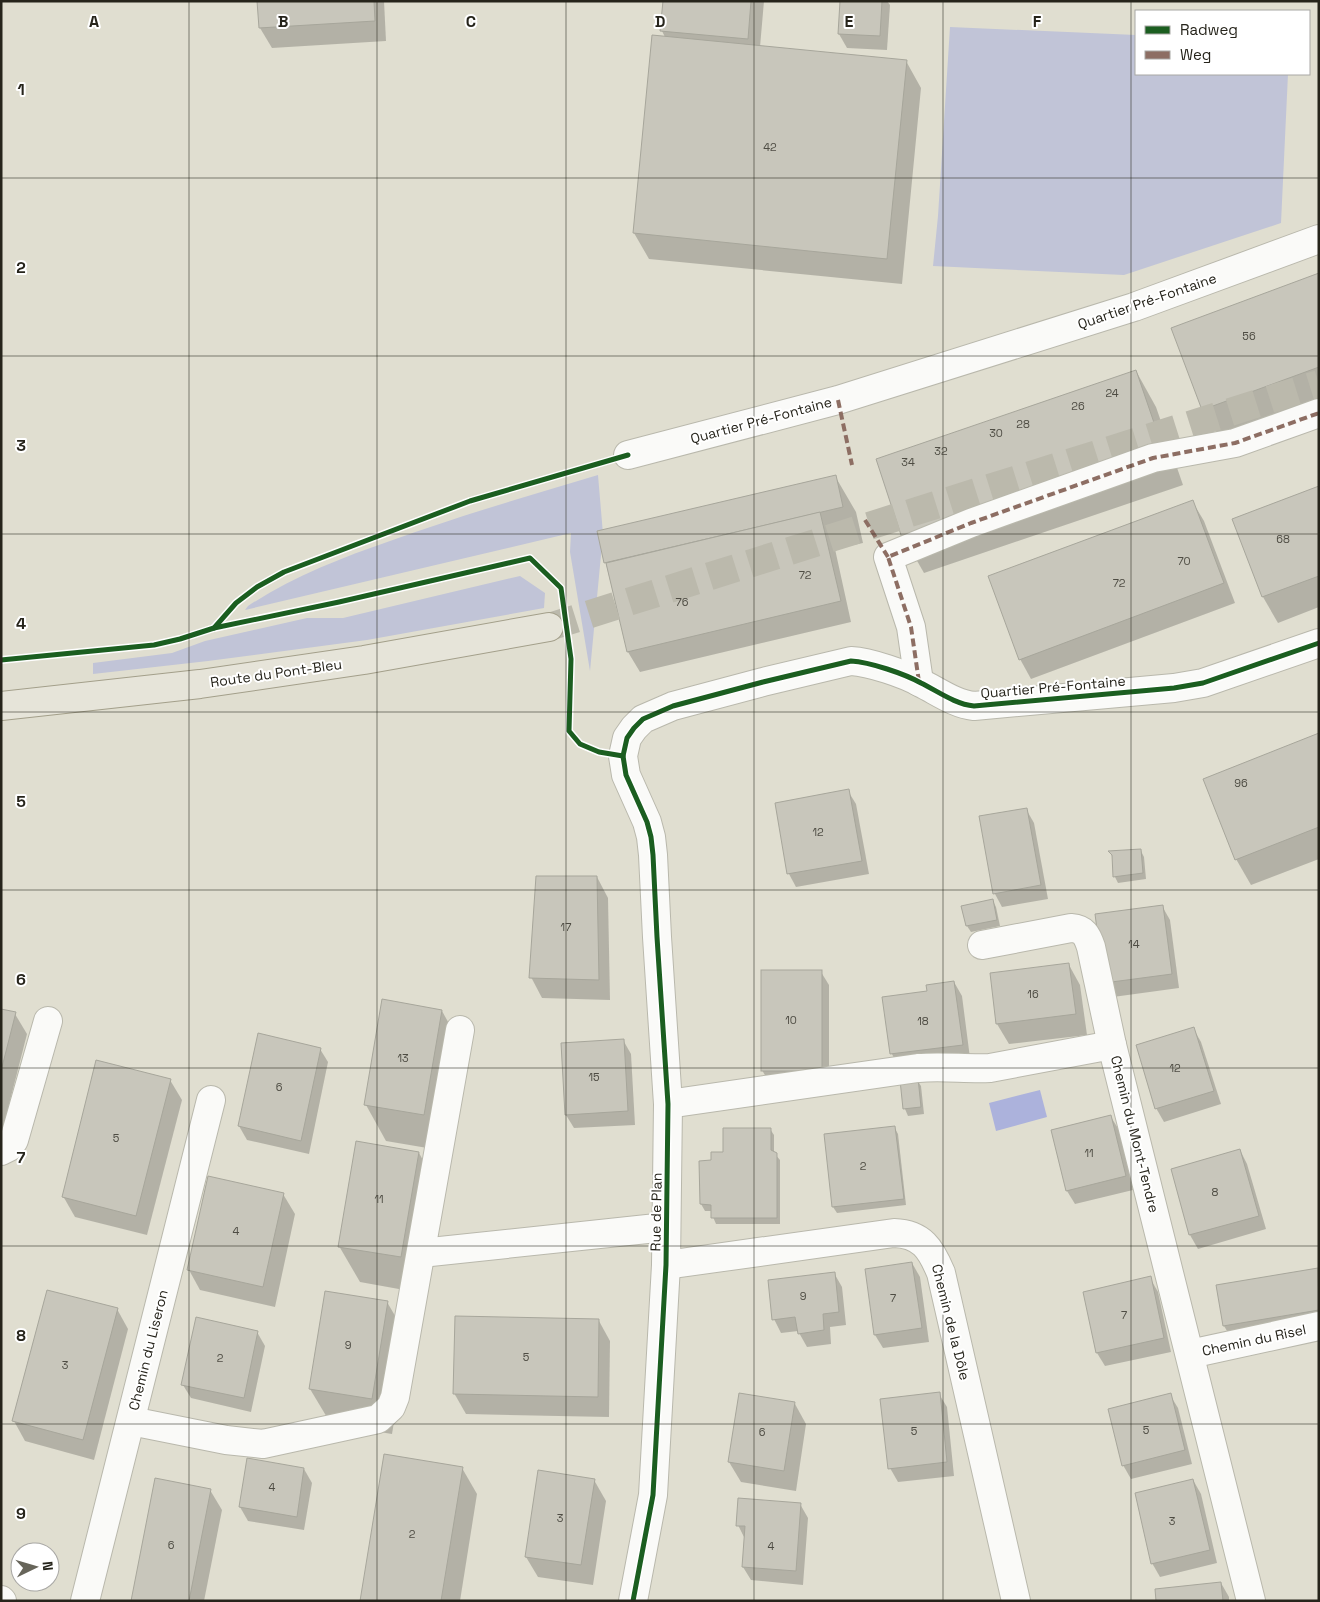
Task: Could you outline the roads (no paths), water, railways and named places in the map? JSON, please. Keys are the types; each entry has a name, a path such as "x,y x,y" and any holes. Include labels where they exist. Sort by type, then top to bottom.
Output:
{"main road":[{"name":"Route du Pont-Bleu","path":"1,706 209,682 364,660 549,627"}],"street":[{"name":"Quartier Pré-Fontaine","path":"628,455 838,400 1134,307 1319,239"},
{"path":"919,682 911,627 888,558 971,523 1153,458 1235,443 1319,413"},
{"name":"Quartier Pré-Fontaine","path":"647,822 626,775 622,756 627,738 634,728 644,719 674,706 763,682 852,661 862,662 919,682 964,705 974,706 1174,688 1202,683 1319,643"},
{"name":"Rue de Plan","path":"633,1601 653,1495 666,1265 668,1104 657,937 661,880 647,822"},
{"path":"982,946 1071,928 1084,932 1091,947 1112,1045"},
{"path":"1,1150 9,1147 14,1140 48,1022"},
{"path":"130,1421 226,1440 263,1444 378,1419 391,1407 395,1397 460,1030"},
{"name":"Chemin du Mont-Tendre","path":"668,1104 918,1068 936,1066 970,1069 990,1068 1112,1045 1251,1601"},
{"name":"Chemin du Liseron","path":"85,1601 211,1100"},
{"path":"421,1254 666,1227"},
{"name":"Chemin de la Dôle","path":"666,1265 894,1233 903,1233 921,1241 930,1250 941,1273 1016,1601"},
{"name":"Chemin du Risel","path":"1190,1354 1319,1326"}],"water":[{"path":"1040,1090 1047,1117 996,1131 989,1103"}],"tunnel":[{"path":"549,627 1319,384"}]}
